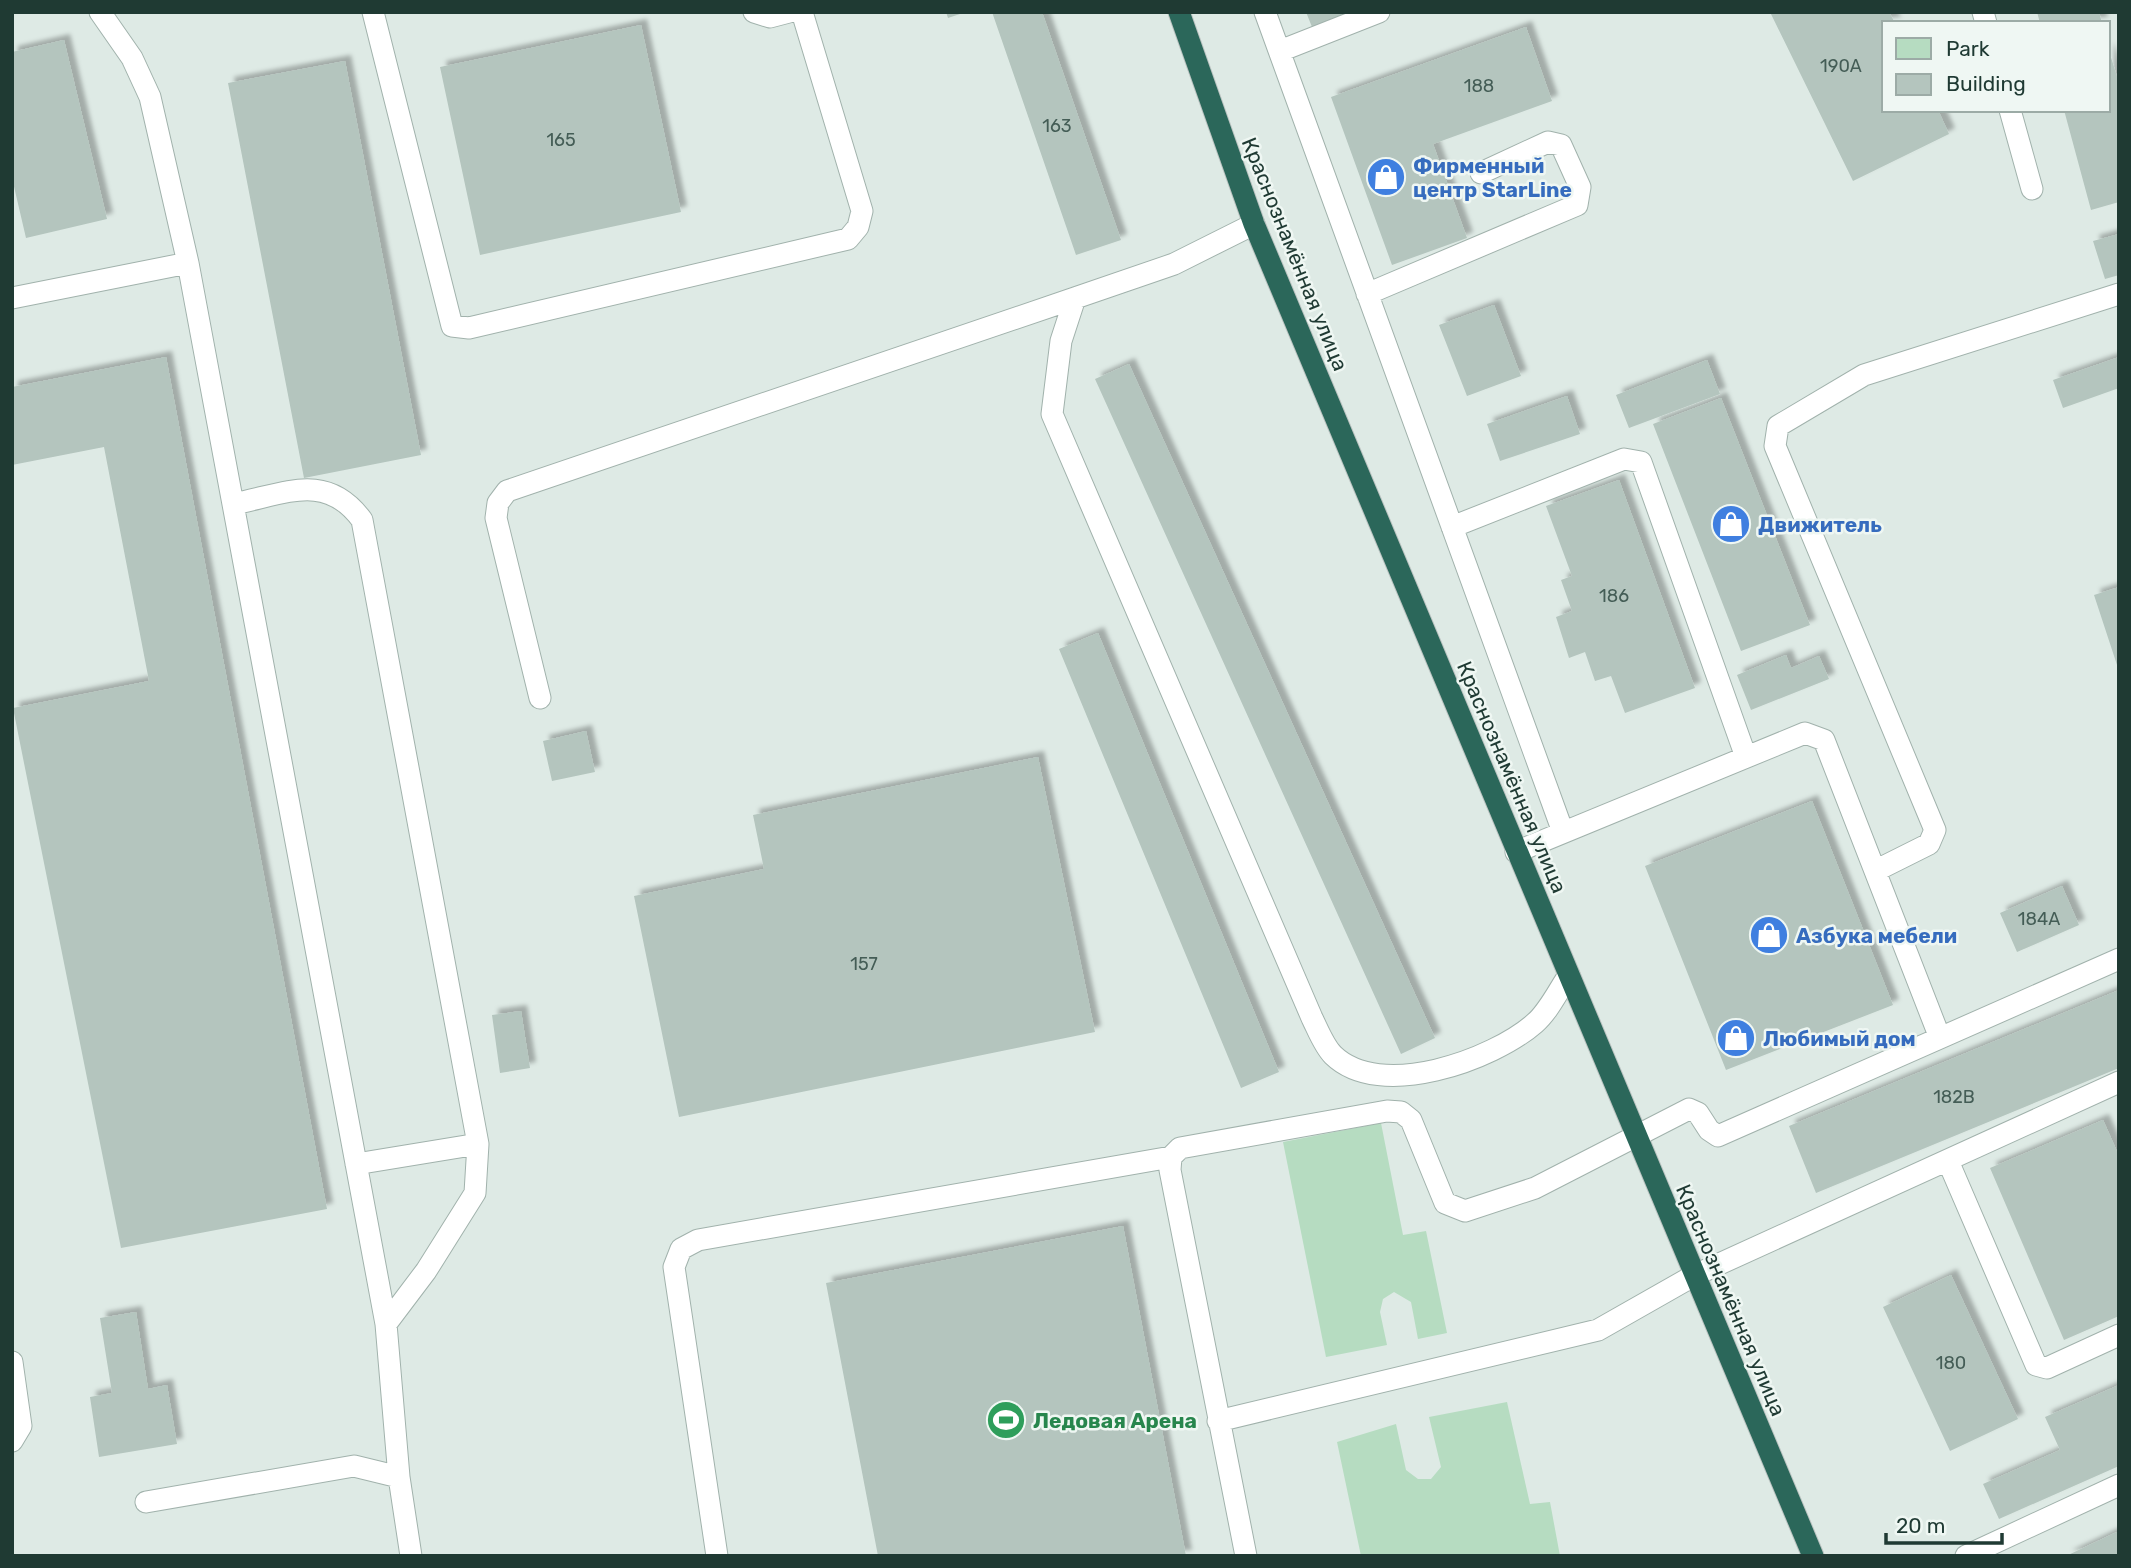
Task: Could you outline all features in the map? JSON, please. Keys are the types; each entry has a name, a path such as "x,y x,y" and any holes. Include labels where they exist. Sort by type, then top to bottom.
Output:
{"highway":[{"name":"Краснознамённая улица","path":"1179,12 1254,225 1693,1276 1813,1556"}],"lane":[{"path":"100,12 132,58 150,97 188,263 386,1324 399,1477 411,1556"},
{"path":"373,12 452,327 469,328 848,239 858,227 862,211 802,12"},
{"path":"754,12 770,16 789,12"},
{"path":"1265,12 1563,832"},
{"path":"1280,51 1379,12"},
{"path":"2011,112 2032,188"},
{"path":"1367,294 1577,205 1580,187 1561,145 1548,142 1481,173"},
{"path":"540,698 496,518 498,503 507,491 1174,264 1254,225"},
{"path":"12,298 188,263"},
{"path":"1875,871 1929,844 1935,830 1775,446 1778,426 1864,375 2119,294"},
{"path":"1075,298 1061,341 1052,414 1312,1018 1332,1054 1349,1066 1371,1075 1424,1073 1481,1056 1536,1022 1569,975"},
{"path":"1452,527 1624,459 1641,462 1746,757"},
{"path":"233,504 310,489 328,490 348,502 362,520 478,1144 475,1194 426,1271 386,1324"},
{"path":"1516,852 1805,733 1824,740 1940,1038"},
{"path":"717,1556 674,1267 681,1249 698,1240 1171,1157 1180,1148 1387,1111 1401,1112 1411,1120 1445,1203 1465,1212 1535,1188 1689,1109 1698,1113 1709,1130 1718,1136 2119,959"},
{"path":"1218,1421 1598,1329 1693,1276 2119,1082"},
{"path":"356,1164 478,1144"},
{"path":"1171,1157 1170,1170 1246,1556"},
{"path":"1948,1161 2036,1365 2048,1368 2119,1335"},
{"path":"12,1362 21,1426 12,1441"},
{"path":"146,1502 354,1466 399,1477"},
{"path":"1966,1556 2119,1485"}],"green space":[{"path":"1381,1123 1403,1235 1426,1231 1447,1333 1418,1339 1411,1302 1394,1292 1383,1299 1380,1312 1387,1345 1326,1357 1283,1142"},
{"path":"1507,1402 1530,1504 1550,1502 1560,1556 1361,1556 1337,1442 1396,1424 1406,1470 1418,1479 1431,1479 1441,1467 1429,1417"}],"building":[{"path":"946,12 963,12 963,13 948,18"},
{"path":"992,12 1042,12 1121,240 1076,255"},
{"path":"1306,12 1350,12 1312,27"},
{"path":"1770,12 1889,12 1894,21 1882,21 1882,112 1939,112 1949,134 1853,181"},
{"path":"2037,12 2099,12 2101,21 2039,21"},
{"path":"641,25 681,212 480,255 440,67"},
{"path":"1526,27 1552,101 1433,144 1467,238 1392,265 1331,97"},
{"path":"64,40 107,219 26,238 12,178 12,52"},
{"path":"2110,54 2119,83 2119,202 2091,210 2065,112 2110,112"},
{"path":"345,61 421,455 304,478 228,83"},
{"path":"2119,234 2119,275 2105,279 2093,241"},
{"path":"1494,305 1521,376 1467,396 1439,325"},
{"path":"166,357 327,1209 121,1248 13,708 149,681 104,447 12,465 12,387"},
{"path":"2119,357 2119,388 2063,408 2053,380"},
{"path":"1707,360 1720,394 1629,428 1616,395"},
{"path":"1129,364 1435,1038 1401,1054 1095,379"},
{"path":"1567,396 1580,434 1500,461 1487,424"},
{"name":"Движитель","path":"1721,398 1810,625 1741,651 1653,424"},
{"path":"1619,480 1695,688 1625,713 1611,676 1595,681 1585,652 1569,658 1556,617 1572,611 1561,580 1572,576 1546,506"},
{"path":"2119,587 2119,668 2118,668 2094,595"},
{"path":"1098,633 1279,1072 1241,1088 1059,649"},
{"path":"1786,655 1791,668 1819,656 1829,679 1751,710 1737,675"},
{"path":"586,731 595,772 552,781 543,741"},
{"path":"1038,757 1095,1032 679,1117 634,896 764,869 753,815"},
{"name":"Азбука мебели","path":"1812,801 1893,1005 1726,1070 1645,866"},
{"path":"2062,886 2079,925 2017,952 2000,913"},
{"path":"2119,990 2119,1068 1816,1193 1789,1126"},
{"path":"521,1011 530,1068 500,1073 492,1015"},
{"path":"2103,1120 2119,1156 2119,1316 2064,1340 1990,1168"},
{"name":"Ледовая Арена","path":"1123,1226 1186,1556 878,1556 826,1283"},
{"path":"1951,1275 2018,1419 1950,1451 1883,1307"},
{"path":"136,1312 148,1389 167,1385 177,1444 99,1457 90,1397 112,1393 100,1318"},
{"path":"2119,1385 2119,1466 1999,1519 1983,1484 2060,1450 2045,1417"},
{"path":"2119,1531 2119,1556 2066,1556"}],"place":[{"name":"Фирменный центр StarLine","path":"1386,177"},
{"name":"Движитель","path":"1731,524"},
{"name":"Азбука мебели","path":"1769,935"},
{"name":"Любимый дом","path":"1736,1038"},
{"name":"Ледовая Арена","path":"1006,1420"}]}
